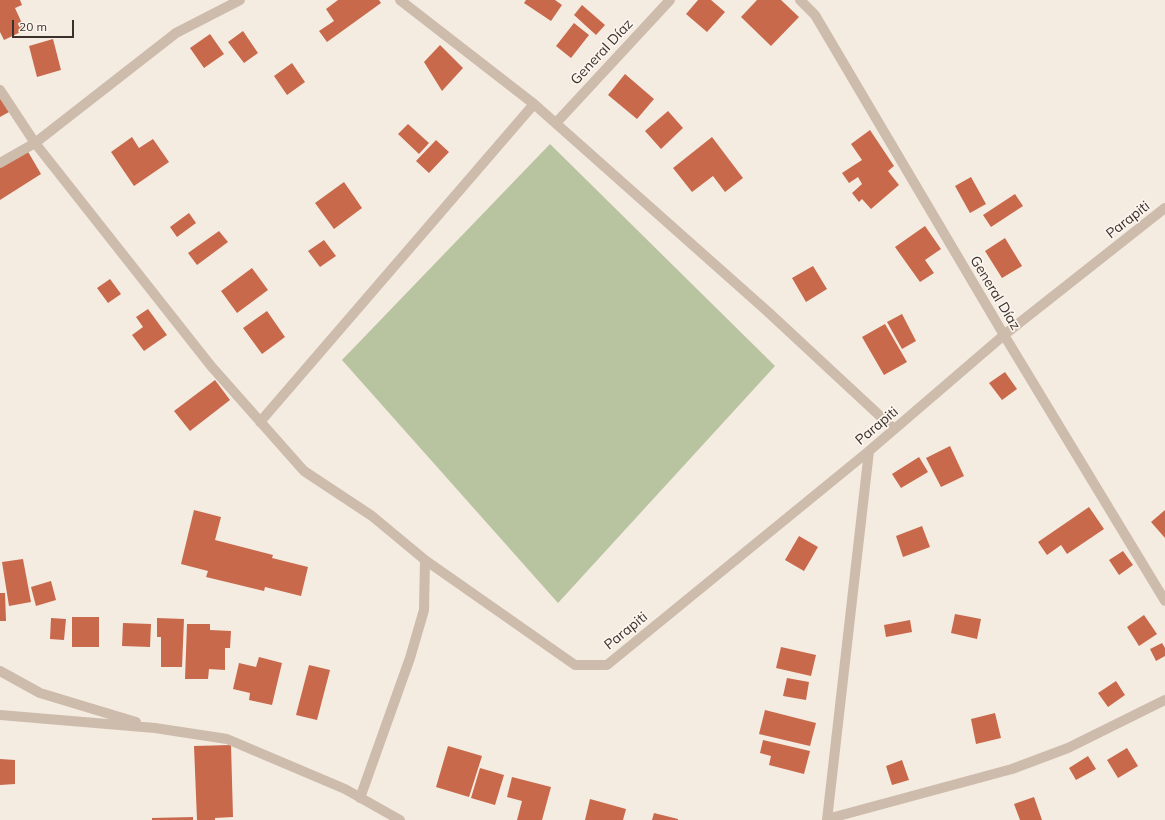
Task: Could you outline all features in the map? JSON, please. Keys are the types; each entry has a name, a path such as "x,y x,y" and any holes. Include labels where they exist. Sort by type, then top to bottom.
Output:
{"street":[{"path":"0,163 35,143 176,33 240,0"},
{"path":"400,0 534,104 556,123 767,311 894,429"},
{"name":"General Díaz","path":"556,123 670,0"},
{"name":"General Díaz","path":"800,0 815,15 1004,336 1165,601"},
{"path":"0,90 35,143 211,366 304,471 372,516 425,560 424,610 410,658 360,798"},
{"path":"260,422 534,104"},
{"name":"Parapiti","path":"425,560 575,666 607,665 869,451 1004,336 1165,208"},
{"path":"869,451 827,820 1012,769 1068,748 1165,700"},
{"path":"0,671 40,693 156,728"},
{"path":"0,715 156,728 227,739 345,789 400,820"}],"green space":[{"path":"550,144 775,366 558,603 342,360"}],"building":[{"path":"0,0 20,0 22,5 15,8 25,30 4,40 0,32"},
{"path":"338,0 379,0 381,3 327,42 319,31 334,21 326,9"},
{"path":"526,0 555,0 562,5 551,21 524,3"},
{"path":"698,0 711,0 725,12 707,32 686,14"},
{"path":"757,0 781,0 799,17 771,46 741,17"},
{"path":"582,5 605,25 596,35 574,15"},
{"path":"574,23 589,35 571,58 556,46"},
{"path":"243,31 258,53 244,63 228,42"},
{"path":"210,34 224,54 204,68 190,48"},
{"path":"53,39 61,70 37,77 29,46"},
{"path":"440,45 463,68 442,91 424,62"},
{"path":"292,63 305,82 287,95 274,76"},
{"path":"625,74 654,99 637,119 608,95"},
{"path":"0,97 9,112 0,117"},
{"path":"668,111 683,128 661,149 645,131"},
{"path":"408,124 429,143 419,154 398,134"},
{"path":"870,130 894,166 888,171 899,185 871,209 862,199 859,202 852,193 862,184 858,177 849,183 842,173 862,160 851,144"},
{"path":"132,137 139,148 153,139 169,162 134,186 111,152"},
{"path":"712,137 743,178 725,192 713,176 692,192 673,168"},
{"path":"436,140 449,152 429,173 416,161"},
{"path":"27,150 41,174 0,200 0,166"},
{"path":"971,177 986,204 970,213 955,186"},
{"path":"344,182 362,208 334,229 315,203"},
{"path":"1015,194 1023,206 991,227 983,215"},
{"path":"189,213 196,223 177,237 170,227"},
{"path":"925,226 941,249 925,260 934,273 920,282 895,247"},
{"path":"219,231 228,242 197,265 188,253"},
{"path":"1005,238 1022,266 1002,278 985,251"},
{"path":"324,240 336,256 320,267 308,251"},
{"path":"813,266 827,289 806,302 792,278"},
{"path":"252,268 268,290 237,313 221,291"},
{"path":"110,279 121,294 108,303 97,288"},
{"path":"148,309 167,335 144,351 132,335 143,327 136,317"},
{"path":"267,311 285,337 262,354 243,328"},
{"path":"902,314 916,341 902,349 887,322"},
{"path":"885,324 907,362 884,375 862,337"},
{"path":"1005,372 1017,389 1002,400 989,383"},
{"path":"215,380 230,400 190,431 174,411"},
{"path":"950,446 964,476 941,487 926,458"},
{"path":"919,457 928,472 901,488 892,474"},
{"path":"1089,507 1104,529 1067,554 1061,545 1047,555 1038,542"},
{"path":"194,510 221,517 215,540 273,555 272,558 308,567 301,596 265,587 264,591 206,577 208,571 181,564"},
{"path":"1165,510 1165,538 1151,522"},
{"path":"922,526 930,547 903,557 896,536"},
{"path":"799,536 818,547 804,571 785,560"},
{"path":"1123,551 1133,565 1119,575 1109,560"},
{"path":"23,559 31,602 9,606 2,562"},
{"path":"51,581 56,600 36,606 31,587"},
{"path":"0,593 5,593 6,621 0,621"},
{"path":"955,614 981,619 977,639 951,633"},
{"path":"1144,615 1157,634 1139,646 1127,627"},
{"path":"72,617 99,617 99,647 72,647"},
{"path":"51,618 66,619 64,640 50,639"},
{"path":"157,618 184,619 182,667 161,667 161,637 157,637"},
{"path":"910,620 912,632 886,637 884,625"},
{"path":"123,623 151,624 150,647 122,646"},
{"path":"187,624 210,624 210,630 231,631 230,648 225,648 225,670 209,669 208,679 185,679"},
{"path":"1162,643 1165,648 1165,656 1156,661 1150,649"},
{"path":"781,647 816,655 811,676 776,668"},
{"path":"259,657 282,663 272,705 249,700 250,693 233,689 239,663 256,667"},
{"path":"309,665 330,670 317,720 296,715"},
{"path":"787,678 809,682 806,700 783,696"},
{"path":"1116,681 1125,695 1108,707 1098,693"},
{"path":"765,710 816,723 810,746 759,734"},
{"path":"995,713 1001,738 976,744 971,719"},
{"path":"763,740 810,751 804,774 769,765 771,756 760,753"},
{"path":"231,745 233,817 215,818 215,820 197,820 194,746"},
{"path":"448,746 482,756 469,797 436,787"},
{"path":"1127,748 1138,766 1118,778 1107,760"},
{"path":"1088,756 1096,769 1076,780 1069,768"},
{"path":"0,759 15,760 15,784 0,785"},
{"path":"902,760 909,780 892,785 886,766"},
{"path":"480,768 504,775 495,805 471,798"},
{"path":"512,777 551,787 542,820 517,820 522,801 507,797"},
{"path":"1034,797 1042,820 1020,820 1014,804"},
{"path":"590,799 626,809 623,820 585,820"},
{"path":"654,813 678,819 678,820 652,820"},
{"path":"193,817 193,820 152,820 152,818"}]}
